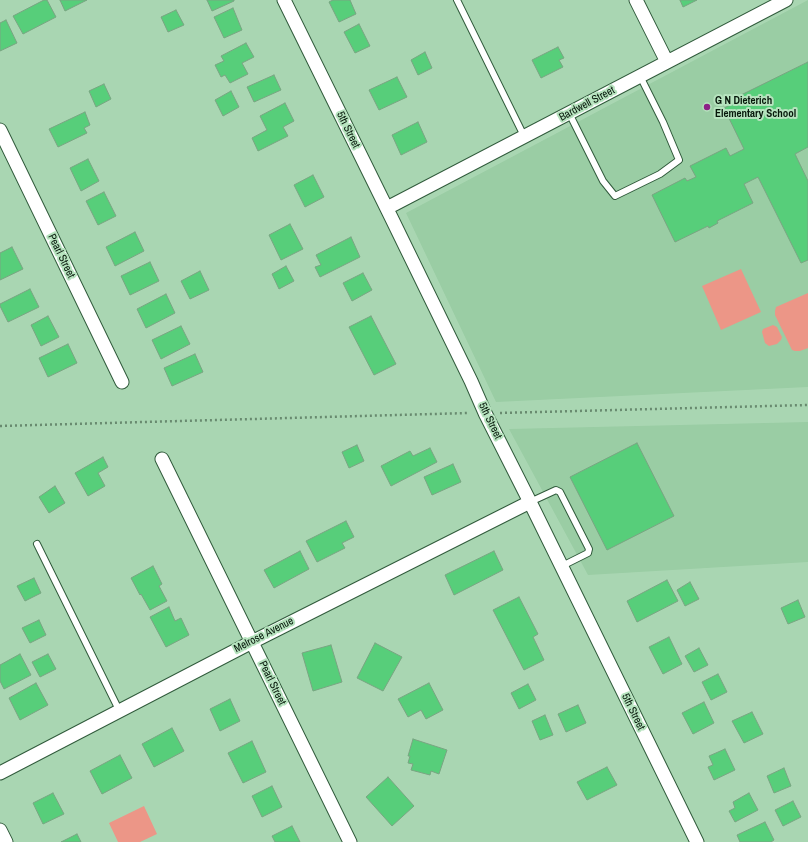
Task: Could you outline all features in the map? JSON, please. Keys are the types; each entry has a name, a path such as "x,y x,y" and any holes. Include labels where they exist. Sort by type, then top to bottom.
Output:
{"street":[{"name":"5th Street","path":"284,0 387,208 485,413 562,566 697,842"},
{"path":"636,0 667,62"},
{"name":"Bardwell Street","path":"387,208 786,0"},
{"name":"Pearl Street","path":"0,130 122,382"},
{"name":"Pearl Street","path":"162,459 350,842"},
{"name":"Melrose Avenue","path":"0,772 252,642 530,502"},
{"path":"0,830 6,842"}],"lane":[{"path":"457,0 524,136"},
{"path":"570,113 603,181 615,196 660,174 679,160 663,122 640,76"},
{"path":"530,502 556,490 560,492 589,549 588,553 562,566"},
{"path":"37,544 120,710"}],"path":[{"path":"502,413 808,405"},
{"path":"0,426 466,413"}],"shaded area":[{"name":"G N Dieterich Elementary School","path":"808,0 808,387 496,402 406,213"},
{"path":"741,269 761,312 721,330 702,286"},
{"path":"808,293 808,348 795,351 792,350 775,315 775,311 776,307"},
{"path":"773,325 777,327 782,337 777,344 769,346 765,343 762,332 763,329"},
{"path":"808,422 808,562 588,575 509,429"},
{"path":"144,806 157,834 140,842 118,842 109,823"}],"building":[{"path":"44,0 47,0 56,17 23,34 13,16"},
{"path":"60,0 87,0 65,11"},
{"path":"207,0 234,0 234,1 212,11"},
{"path":"333,0 350,0 356,14 339,22 329,2"},
{"path":"680,0 697,0 683,7"},
{"path":"233,8 242,30 224,38 214,17"},
{"path":"176,10 184,25 168,32 161,17"},
{"path":"6,20 17,43 0,51 0,23"},
{"path":"359,24 370,46 355,53 344,32"},
{"path":"246,43 254,57 242,63 248,74 230,83 225,75 221,77 215,65 224,61 221,56"},
{"path":"558,47 564,58 559,60 563,67 541,78 532,60"},
{"path":"425,52 432,68 418,75 411,60"},
{"path":"808,62 808,147 795,154 808,181 808,260 801,263 758,177 744,184 753,203 717,221 718,223 709,228 708,226 675,242 652,195 685,178 687,181 696,177 690,166 726,148 730,156 744,149 724,108 739,101 737,97"},
{"path":"274,75 281,90 254,102 247,87"},
{"path":"397,77 407,97 379,110 369,90"},
{"path":"104,84 111,99 96,107 89,91"},
{"path":"231,91 239,107 223,116 215,100"},
{"path":"285,103 294,121 283,127 288,136 258,151 252,138 267,130 260,116"},
{"path":"85,112 90,125 84,128 87,133 58,147 49,129"},
{"path":"418,122 427,142 401,155 392,135"},
{"path":"88,159 99,181 81,191 70,168"},
{"path":"313,175 324,197 305,207 294,185"},
{"path":"104,192 116,216 98,225 86,201"},
{"path":"290,224 303,249 281,260 269,235"},
{"path":"135,232 144,251 115,266 106,247"},
{"path":"351,237 360,257 320,277 315,267 321,265 316,255"},
{"path":"12,247 23,269 0,280 0,253"},
{"path":"150,262 159,281 130,295 121,276"},
{"path":"286,266 294,281 279,289 272,274"},
{"path":"200,271 209,290 190,299 181,281"},
{"path":"363,273 372,290 352,301 343,283"},
{"path":"30,289 39,307 8,322 0,304"},
{"path":"166,294 175,313 146,328 137,309"},
{"path":"48,316 59,337 41,346 31,325"},
{"path":"371,316 396,364 374,375 349,327"},
{"path":"181,326 190,344 161,359 152,340"},
{"path":"68,344 77,363 48,377 39,358"},
{"path":"195,354 203,372 172,386 164,368"},
{"path":"637,443 674,516 607,550 570,477"},
{"path":"357,445 364,461 349,468 342,452"},
{"path":"430,448 437,462 391,486 381,466 410,451 413,456"},
{"path":"103,457 108,467 98,473 105,486 88,496 75,473"},
{"path":"453,464 461,482 432,495 424,477"},
{"path":"55,486 65,503 49,513 39,497"},
{"path":"346,521 354,537 342,543 345,548 317,562 306,541"},
{"path":"300,551 309,569 274,588 264,570"},
{"path":"494,551 503,570 454,595 445,575"},
{"path":"153,566 162,584 159,586 167,601 150,610 131,578"},
{"path":"34,578 41,593 25,601 17,586"},
{"path":"667,580 678,601 637,622 627,601"},
{"path":"690,582 699,599 685,606 677,590"},
{"path":"519,597 538,634 533,637 544,660 524,670 493,610"},
{"path":"798,600 805,617 788,624 781,608"},
{"path":"169,607 175,621 181,618 189,635 166,647 150,617"},
{"path":"39,620 46,635 30,643 22,628"},
{"path":"669,637 682,664 663,674 649,647"},
{"path":"375,643 402,657 383,691 357,678"},
{"path":"331,645 342,682 313,691 302,653"},
{"path":"699,648 708,665 694,672 685,656"},
{"path":"20,654 31,675 4,689 0,681 0,665"},
{"path":"48,654 56,669 40,677 32,662"},
{"path":"718,674 727,692 711,700 702,682"},
{"path":"36,683 48,705 20,720 9,698"},
{"path":"429,683 443,710 426,719 421,710 408,717 398,699"},
{"path":"528,684 536,700 519,709 511,693"},
{"path":"230,699 240,721 220,731 210,709"},
{"path":"704,702 714,723 693,734 682,713"},
{"path":"578,705 586,723 566,732 558,714"},
{"path":"752,712 763,734 744,743 732,721"},
{"path":"545,715 553,735 540,740 532,721"},
{"path":"172,728 184,751 154,767 142,744"},
{"path":"413,739 447,750 439,774 431,771 430,775 411,770 413,764 408,763 410,756 408,756"},
{"path":"252,741 266,772 243,783 228,753"},
{"path":"725,749 735,770 714,780 708,767 713,765 709,756"},
{"path":"120,755 132,778 102,794 90,771"},
{"path":"607,767 617,785 587,800 577,782"},
{"path":"784,768 791,786 774,793 767,776"},
{"path":"388,777 414,806 392,826 366,797"},
{"path":"272,786 282,807 262,817 252,796"},
{"path":"53,793 64,814 43,824 33,803"},
{"path":"749,793 758,810 735,822 729,811 735,808 733,802"},
{"path":"793,801 801,817 783,826 775,810"},
{"path":"765,822 774,840 771,842 740,842 737,835"},
{"path":"292,826 300,842 275,842 272,836"},
{"path":"77,834 81,842 61,842"}],"place":[{"name":"G N Dieterich Elementary School","path":"707,107"}]}
